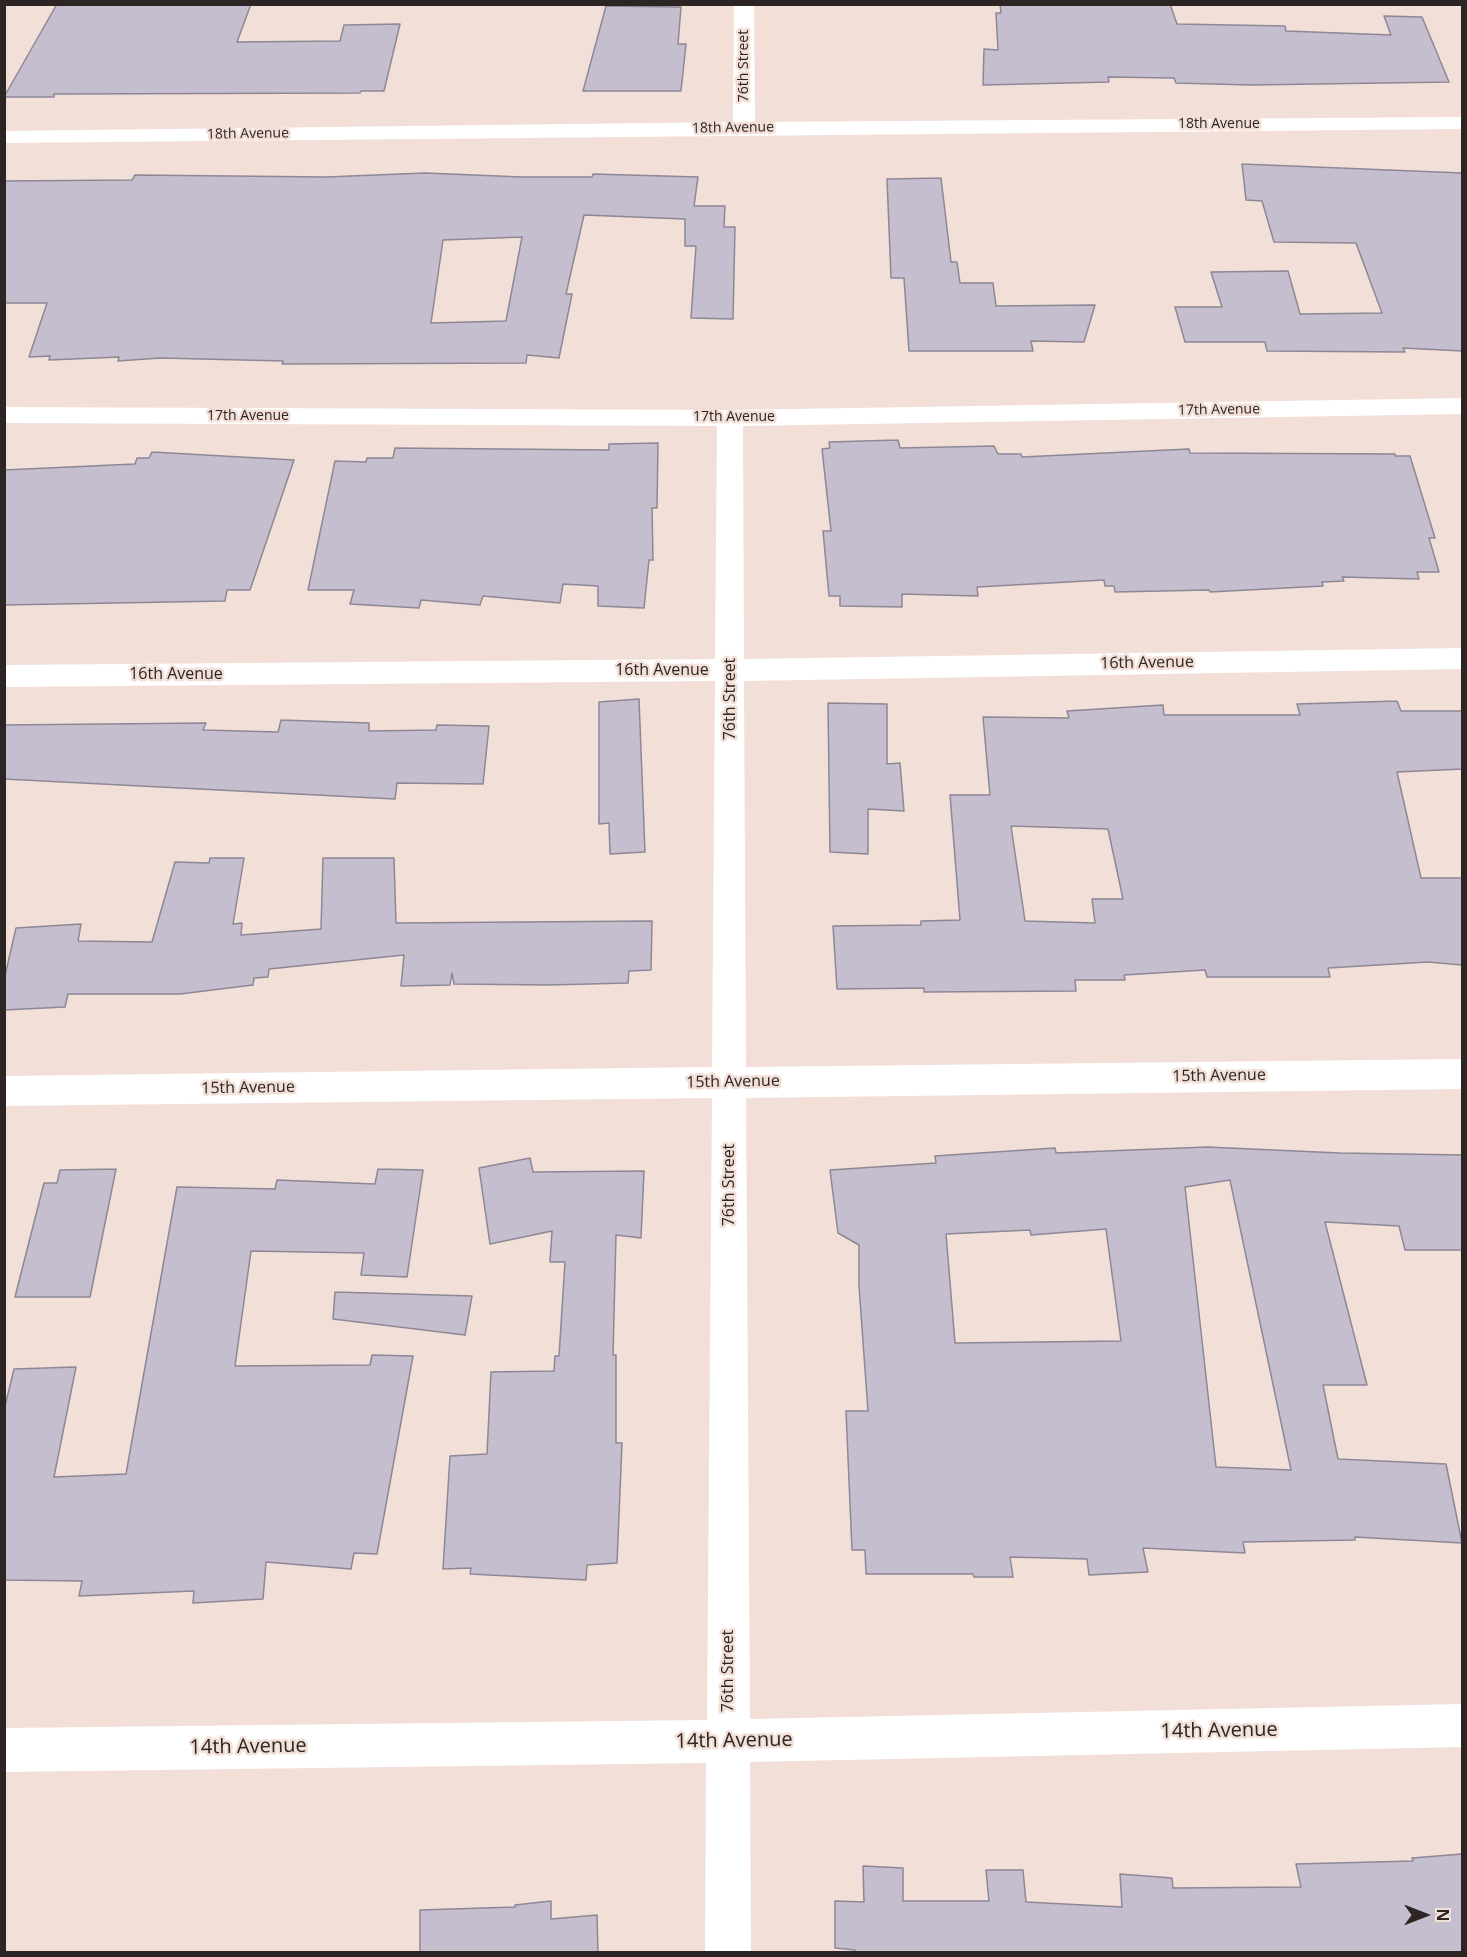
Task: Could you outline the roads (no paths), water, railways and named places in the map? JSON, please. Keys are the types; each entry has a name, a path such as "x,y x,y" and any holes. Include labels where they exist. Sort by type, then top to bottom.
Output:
{"street":[{"name":"76th Street","path":"744,4 744,128"},
{"name":"18th Avenue","path":"4,137 744,128 1462,123"},
{"name":"17th Avenue","path":"4,416 730,418 1462,406"},
{"name":"76th Street","path":"728,1953 730,418"},
{"name":"16th Avenue","path":"4,676 730,670 1462,658"},
{"name":"15th Avenue","path":"4,1091 1462,1074"},
{"name":"14th Avenue","path":"4,1750 728,1741 1462,1726"}]}
